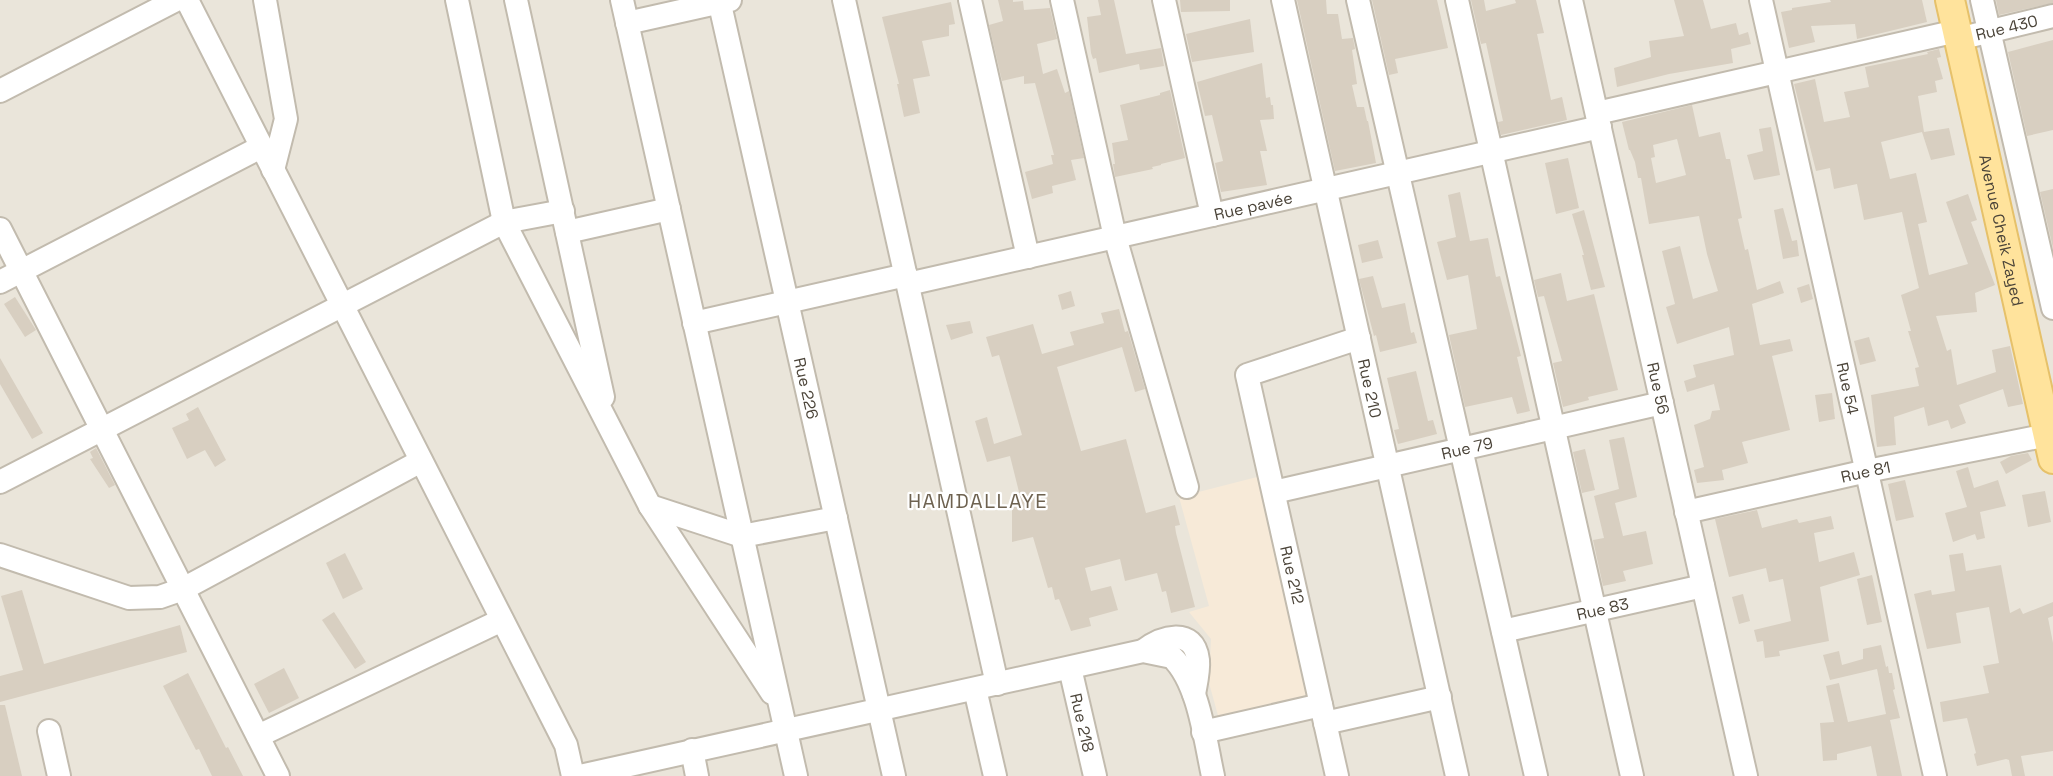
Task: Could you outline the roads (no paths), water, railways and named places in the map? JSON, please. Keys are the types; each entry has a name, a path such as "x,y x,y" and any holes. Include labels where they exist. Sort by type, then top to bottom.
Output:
{"main road":[{"name":"Avenue Cheik Zayed","path":"1950,0 2051,443"}],"street":[{"path":"0,91 176,0"},
{"path":"187,0 566,745 573,776"},
{"path":"265,0 286,119 273,170"},
{"path":"457,0 504,222 650,506 781,706"},
{"path":"516,0 610,428"},
{"path":"622,0 796,776"},
{"path":"844,0 998,684"},
{"path":"970,0 1028,257"},
{"path":"1062,0 1115,237 1187,487"},
{"path":"1164,0 1212,215"},
{"name":"Rue 210","path":"1283,0 1457,776"},
{"path":"1358,0 1536,776"},
{"path":"1457,0 1632,776"},
{"name":"Rue 56","path":"1571,0 1746,776"},
{"name":"Rue 54","path":"1761,0 1935,776"},
{"path":"1982,0 2053,308"},
{"path":"627,23 723,1"},
{"name":"Rue 226","path":"723,1 787,302 894,776"},
{"name":"Rue 430","path":"1777,72 1957,35 1990,31 2053,16"},
{"name":"Rue pavée","path":"694,323 787,302 1028,257 1491,151 1777,72"},
{"path":"0,282 261,147"},
{"path":"0,482 504,222 565,221 669,209"},
{"path":"0,229 278,776"},
{"name":"Rue 212","path":"1337,776 1247,375 1359,338"},
{"name":"Rue 79","path":"1274,492 1662,403"},
{"name":"Rue 81","path":"1686,512 1867,471 2051,443"},
{"path":"0,555 129,598 160,597 183,589 421,461"},
{"path":"650,506 742,536 836,518"},
{"name":"Rue 83","path":"1503,631 1703,586"},
{"path":"258,736 502,620"},
{"path":"580,776 1143,651 1172,657 1178,663 1194,694 1213,776"},
{"name":"Rue 218","path":"1070,668 1095,776"},
{"path":"975,689 995,776"},
{"path":"1203,732 1440,697"},
{"path":"49,731 59,776"},
{"path":"692,750 697,776"}],"district":[{"name":"HAMDALLAYE","path":"978,501"}]}
